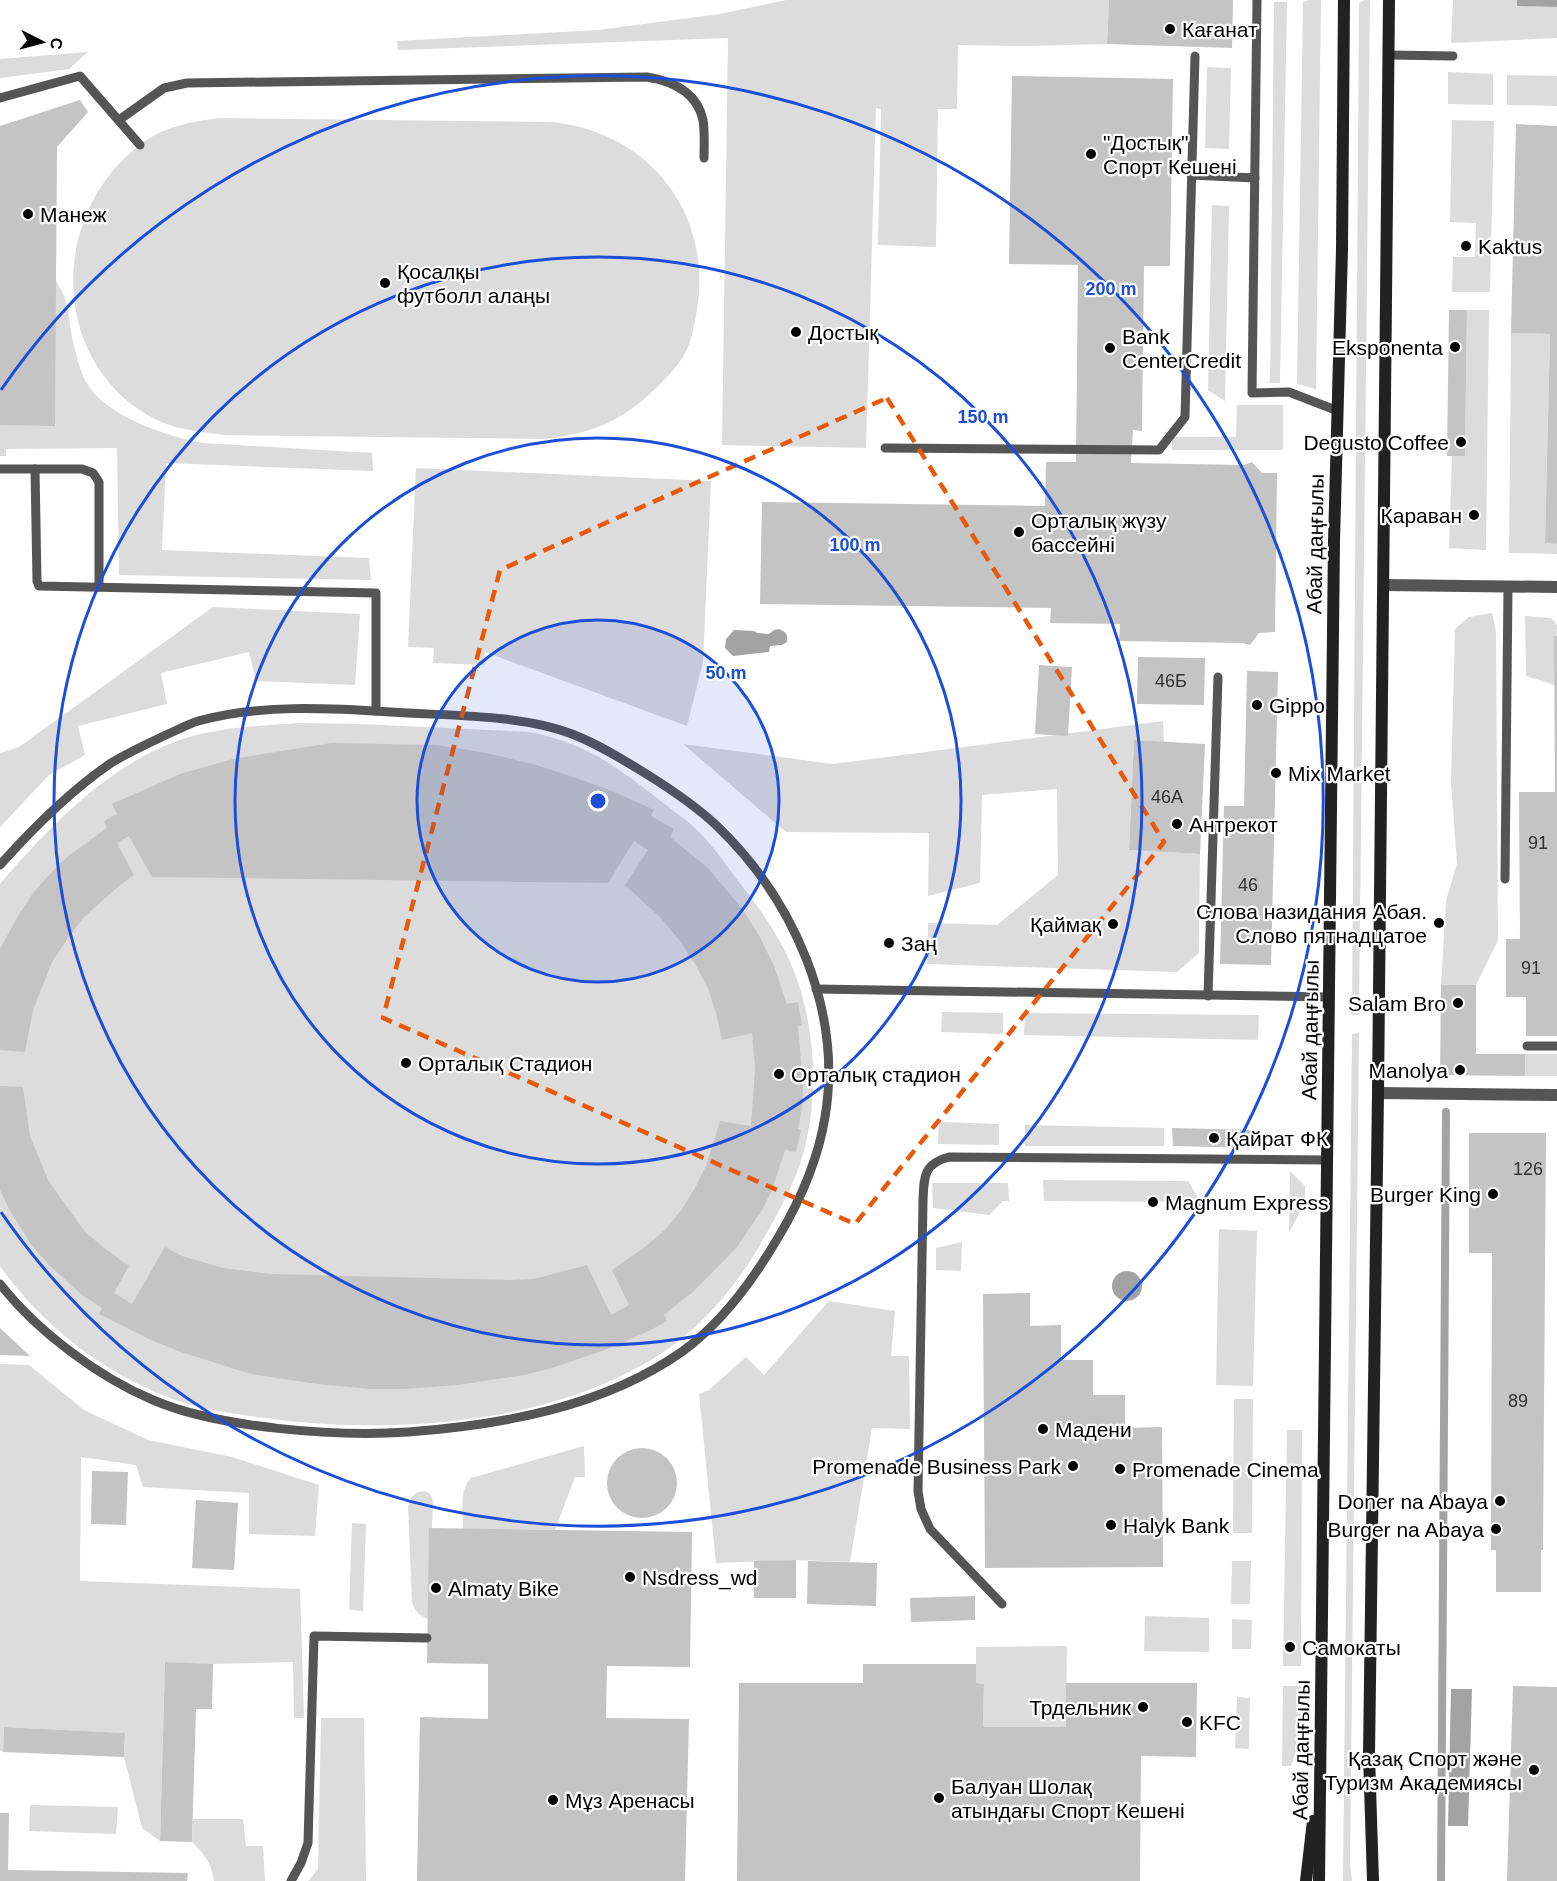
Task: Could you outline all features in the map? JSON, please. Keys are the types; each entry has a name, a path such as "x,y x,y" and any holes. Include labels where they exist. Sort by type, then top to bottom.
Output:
{"main road":[{"name":"Абай даңғылы","path":"1319,1881 1334,541 1342,249 1344,0"},
{"path":"1373,1881 1369,1755 1389,0"},
{"path":"1306,1881 1321,1754"}],"street":[{"path":"1383,585 1557,586"},
{"path":"1378,1093 1557,1095"}],"lane":[{"path":"1257,0 1252,393 1289,392 1338,411"},
{"path":"1388,55 1452,56"},
{"path":"885,448 1159,450 1185,417 1195,56"},
{"path":"0,98 80,76 140,145"},
{"path":"119,120 164,88 187,83 647,77 665,80 678,86 694,99 703,119 705,158"},
{"path":"1191,175 1255,178"},
{"path":"34,469 39,586 376,593 376,711"},
{"path":"0,470 82,469 93,473 99,482 99,587"},
{"path":"1504,879 1508,586"},
{"path":"1208,996 1218,677"},
{"path":"0,865 34,828 111,763 196,722 271,710 376,711 517,721 544,726 574,735 595,745 658,781 716,824 740,850 761,876 795,934 823,1009 829,1056 828,1092 820,1143 810,1173 796,1207 754,1277 709,1329 685,1349 623,1385 586,1399 484,1424 402,1432 357,1433 306,1430 194,1413 153,1401 89,1364 32,1319 0,1284"},
{"path":"816,989 1330,997"},
{"path":"1527,1046 1557,1046"},
{"path":"1002,1604 930,1529 921,1509 918,1491 923,1202 924,1183 929,1167 935,1161 949,1157 1328,1160"},
{"path":"291,1881 308,1844 314,1636 427,1638"}],"highlighted area":[{"path":"887,398 1164,842 855,1224 383,1018 500,570"}],"shaded area":[{"path":"786,0 1109,0 1107,44 958,45 957,109 938,109 936,247 878,245 881,109 876,108 866,448 722,445 728,38 398,50 397,41 598,30 720,14"},
{"path":"1321,0 1316,389 1297,384 1303,2"},
{"path":"1370,0 1359,1015 1352,1015 1359,3"},
{"path":"1453,0 1517,0 1517,6 1557,7 1557,38 1451,43"},
{"path":"1517,0 1557,0 1557,7 1517,6"},
{"path":"1274,2 1287,2 1280,383 1270,383"},
{"path":"88,52 69,69 0,78 0,59"},
{"path":"1207,67 1231,68 1229,149 1205,148"},
{"path":"1448,72 1493,74 1493,105 1448,104"},
{"path":"1507,75 1557,76 1557,106 1507,105"},
{"name":"Қосалқы футболл алаңы","path":"221,118 552,122 587,129 618,142 645,160 667,183 684,211 695,241 699,274 697,310 687,349 679,363 636,406 594,429 561,437 543,439 224,435 185,429 149,416 116,390 93,359 78,323 73,284 77,245 89,208 110,174 140,145 168,129"},
{"path":"1452,120 1494,121 1490,292 1452,292 1453,257 1475,257 1476,223 1450,222"},
{"path":"1212,205 1229,206 1225,401 1208,390"},
{"path":"56,281 66,304 76,355 85,381 103,402 115,411 159,431 203,443 372,453 373,471 166,463 162,550 369,558 371,580 119,575 117,448 6,449 6,456 0,456 0,425"},
{"path":"1467,310 1489,310 1486,550 1449,548 1452,456 1465,456"},
{"path":"1511,333 1550,334 1545,543 1557,544 1557,554 1509,553"},
{"path":"1237,405 1283,405 1283,450 1172,450 1172,437 1236,437"},
{"path":"416,468 711,481 703,662 687,726 485,652 484,665 433,663 434,648 408,647"},
{"path":"213,607 360,614 355,685 256,681 249,652 161,673 167,704 78,726 85,755 49,775 0,827 0,753 19,747"},
{"path":"1492,613 1496,632 1498,940 1476,985 1441,985 1446,901 1457,863 1451,783 1455,629 1469,617"},
{"path":"1525,616 1551,618 1557,625 1555,685 1526,676"},
{"path":"779,629 786,634 787,642 770,646 769,652 733,656 725,648 726,639 734,630 769,634"},
{"path":"1163,721 1164,742 1134,740 1129,850 1200,854 1199,953 1177,972 927,964 928,923 997,925 1058,875 1057,789 982,795 980,883 928,896 929,833 786,832 683,744 833,764"},
{"name":"Орталық Стадион","path":"300,723 530,732 583,749 626,775 699,832 757,906 784,949 802,994 813,1069 810,1119 799,1167 758,1249 717,1305 666,1351 604,1384 559,1400 512,1412 464,1420 415,1424 318,1423 272,1419 205,1408 167,1397 143,1386 119,1374 74,1344 34,1307 0,1266 0,884 58,821 80,801 126,766 151,752 177,741 207,733"},
{"path":"942,1012 1003,1013 1003,1034 941,1032"},
{"path":"1025,1013 1259,1015 1258,1040 1024,1035"},
{"path":"1359,1033 1350,1864 1352,1881 1343,1881 1352,1034"},
{"path":"1525,1054 1557,1054 1557,1076 1525,1076"},
{"path":"939,1122 999,1124 999,1145 938,1144"},
{"path":"1025,1125 1164,1128 1164,1146 1025,1146"},
{"path":"1290,1171 1305,1186 1305,1202 1289,1233"},
{"path":"1043,1180 1188,1181 1201,1202 1044,1201"},
{"path":"932,1183 1008,1183 1009,1201 1003,1201 989,1215 933,1208"},
{"path":"1219,1229 1257,1231 1253,1386 1216,1385"},
{"path":"962,1242 961,1271 936,1270 936,1248"},
{"path":"1127,1271 1138,1275 1142,1286 1138,1297 1127,1301 1116,1297 1112,1286 1116,1275"},
{"path":"829,1301 895,1311 891,1356 909,1356 910,1429 872,1428 850,1562 796,1560 716,1563 699,1394 709,1390 746,1357 764,1375"},
{"path":"0,1364 29,1365 84,1410 148,1440 232,1457 319,1485 315,1536 249,1534 249,1493 143,1487 136,1465 81,1457 80,1581 300,1589 304,1718 294,1718 293,1662 165,1663 160,1841 142,1828 124,1757 125,1733 4,1727 3,1752 0,1751"},
{"path":"1234,1399 1253,1399 1252,1533 1233,1533"},
{"path":"1287,1430 1302,1430 1301,1666 1283,1666"},
{"path":"584,1446 585,1477 575,1477 555,1530 463,1529 463,1495 471,1478"},
{"path":"425,1491 430,1494 433,1501 428,1619 418,1613 412,1602 408,1506 414,1495"},
{"path":"352,1523 366,1524 363,1611 349,1610"},
{"path":"1232,1561 1251,1561 1250,1604 1231,1604"},
{"path":"1145,1616 1209,1618 1209,1652 1144,1651"},
{"path":"1232,1619 1252,1620 1251,1649 1232,1649"},
{"path":"1067,1646 1066,1727 983,1727 984,1684 976,1683 976,1647"},
{"path":"1283,1686 1301,1686 1300,1738 1291,1766 1282,1766"},
{"path":"1451,1689 1472,1689 1468,1826 1448,1826"},
{"path":"1237,1697 1250,1698 1249,1749 1235,1748"},
{"path":"321,1718 364,1718 366,1881 308,1881 318,1869"},
{"path":"30,1805 118,1807 116,1834 29,1831"},
{"path":"193,1819 243,1819 246,1846 263,1846 265,1881 214,1881 207,1859 192,1842"}],"building":[{"name":"Кағанат","path":"1109,0 1233,0 1232,48 1107,44"},
{"name":"Орталық жүзу бассейні","path":"1012,76 1173,79 1170,266 1144,266 1142,431 1133,430 1131,463 1244,465 1252,462 1262,473 1277,473 1275,632 1259,633 1250,645 1119,641 1120,624 1050,623 1051,608 760,604 762,502 1045,506 1046,462 1076,462 1078,265 1009,264"},
{"name":"Манеж","path":"80,100 88,112 57,147 55,426 0,425 0,126"},
{"path":"1516,124 1557,126 1557,544 1545,543 1550,334 1511,333"},
{"path":"1449,310 1467,310 1465,456 1447,456"},
{"path":"1554,636 1557,636 1557,1036 1526,1036 1526,997 1506,997 1506,939 1520,939 1519,792 1555,792"},
{"path":"1138,657 1205,658 1204,705 1137,704"},
{"path":"1039,665 1072,667 1068,736 1035,734"},
{"path":"1247,671 1278,672 1271,965 1220,964 1224,806 1244,806"},
{"path":"1134,740 1205,744 1200,854 1129,850"},
{"name":"Орталық стадион","path":"331,743 437,745 486,753 533,764 576,778 654,810 651,816 674,829 670,837 709,869 743,910 774,966 787,1004 798,1002 802,1025 798,1026 803,1086 798,1129 801,1130 796,1152 785,1150 772,1190 762,1210 737,1247 695,1290 664,1315 667,1321 605,1350 552,1368 524,1375 458,1385 371,1389 251,1374 181,1352 99,1314 102,1308 82,1295 32,1246 9,1209 0,1190 0,1086 23,1087 30,1136 48,1180 85,1232 129,1266 114,1293 132,1304 165,1247 182,1256 223,1268 271,1274 511,1280 534,1279 587,1265 611,1315 629,1305 612,1270 667,1228 682,1209 706,1166 720,1121 751,1126 755,1068 752,1033 722,1040 708,988 695,964 661,918 625,885 648,850 634,841 608,883 152,877 129,836 117,843 134,875 83,918 52,962 33,1010 25,1052 0,1050 0,949 33,893 68,856 107,828 104,821 117,814 112,804 180,774 233,759"},
{"path":"1441,985 1476,985 1476,1054 1525,1054 1525,1076 1440,1075"},
{"name":"Қайрат ФК","path":"1172,1128 1256,1130 1256,1148 1173,1146"},
{"path":"1469,1133 1546,1133 1541,1592 1496,1592 1496,1550 1491,1550 1492,1253 1469,1253"},
{"name":"Promenade Business Park","path":"1030,1293 1030,1326 1061,1325 1061,1360 1093,1360 1093,1395 1125,1395 1125,1428 1162,1427 1163,1567 985,1568 983,1294"},
{"path":"0,1328 30,1356 0,1355"},
{"path":"642,1448 655,1451 667,1458 674,1470 677,1483 674,1496 667,1508 655,1515 642,1518 629,1515 617,1508 610,1496 607,1483 610,1470 617,1458 629,1451"},
{"path":"92,1471 128,1472 126,1525 91,1524"},
{"path":"196,1500 238,1503 234,1570 192,1568"},
{"path":"429,1528 692,1532 690,1667 607,1666 606,1718 689,1719 685,1881 417,1881 420,1717 488,1719 488,1664 427,1663"},
{"path":"796,1560 796,1598 754,1598 754,1561"},
{"path":"808,1561 877,1563 876,1606 807,1604"},
{"path":"975,1596 975,1620 911,1622 910,1598"},
{"path":"165,1662 213,1664 212,1709 196,1709 192,1842 160,1841"},
{"name":"Балуан Шолақ атындағы Спорт Кешені","path":"863,1664 976,1664 976,1683 984,1684 983,1727 1066,1727 1066,1683 1197,1683 1196,1757 1141,1756 1140,1881 737,1881 739,1683 863,1683"},
{"name":"Қазақ Спорт және Туризм Академиясы","path":"1513,1686 1557,1687 1557,1881 1507,1881"},
{"path":"4,1727 125,1733 124,1757 3,1752"},
{"path":"0,1813 9,1813 8,1870 188,1873 187,1881 0,1881"}],"waterway":[{"path":"1441,1881 1446,1112"}],"place":[{"name":"Кағанат","path":"1170,29"},
{"name":"\"Достық\" Спорт Кешені","path":"1091,154"},
{"name":"Манеж","path":"28,214"},
{"name":"Kaktus","path":"1466,246"},
{"name":"Қосалқы футболл алаңы","path":"385,283"},
{"name":"Достық","path":"796,332"},
{"name":"Eksponenta","path":"1455,347"},
{"name":"Bank CenterCredit","path":"1110,348"},
{"name":"Degusto Coffee","path":"1461,442"},
{"name":"Караван","path":"1474,515"},
{"name":"Орталық жүзу бассейні","path":"1019,532"},
{"name":"Gippo","path":"1257,705"},
{"name":"Mix Market","path":"1276,773"},
{"name":"Антрекот","path":"1177,824"},
{"name":"Слова назидания Абая. Слово пятнадцатое","path":"1439,923"},
{"name":"Қаймақ","path":"1113,924"},
{"name":"Заң","path":"889,943"},
{"name":"Salam Bro","path":"1458,1003"},
{"name":"Орталық Стадион","path":"406,1063"},
{"name":"Manolya","path":"1460,1070"},
{"name":"Орталық стадион","path":"779,1074"},
{"name":"Қайрат ФК","path":"1214,1138"},
{"name":"Burger King","path":"1493,1194"},
{"name":"Magnum Express","path":"1153,1202"},
{"name":"Мадени","path":"1043,1429"},
{"name":"Promenade Business Park","path":"1073,1466"},
{"name":"Promenade Cinema","path":"1120,1469"},
{"name":"Doner na Abaya","path":"1500,1501"},
{"name":"Halyk Bank","path":"1111,1525"},
{"name":"Burger na Abaya","path":"1496,1529"},
{"name":"Nsdress_wd","path":"630,1577"},
{"name":"Almaty Bike","path":"436,1588"},
{"name":"Самокаты","path":"1290,1647"},
{"name":"Трдельник","path":"1143,1707"},
{"name":"KFC","path":"1187,1722"},
{"name":"Қазақ Спорт және Туризм Академиясы","path":"1534,1770"},
{"name":"Балуан Шолақ атындағы Спорт Кешені","path":"939,1798"},
{"name":"Мұз Аренасы","path":"553,1800"}]}
